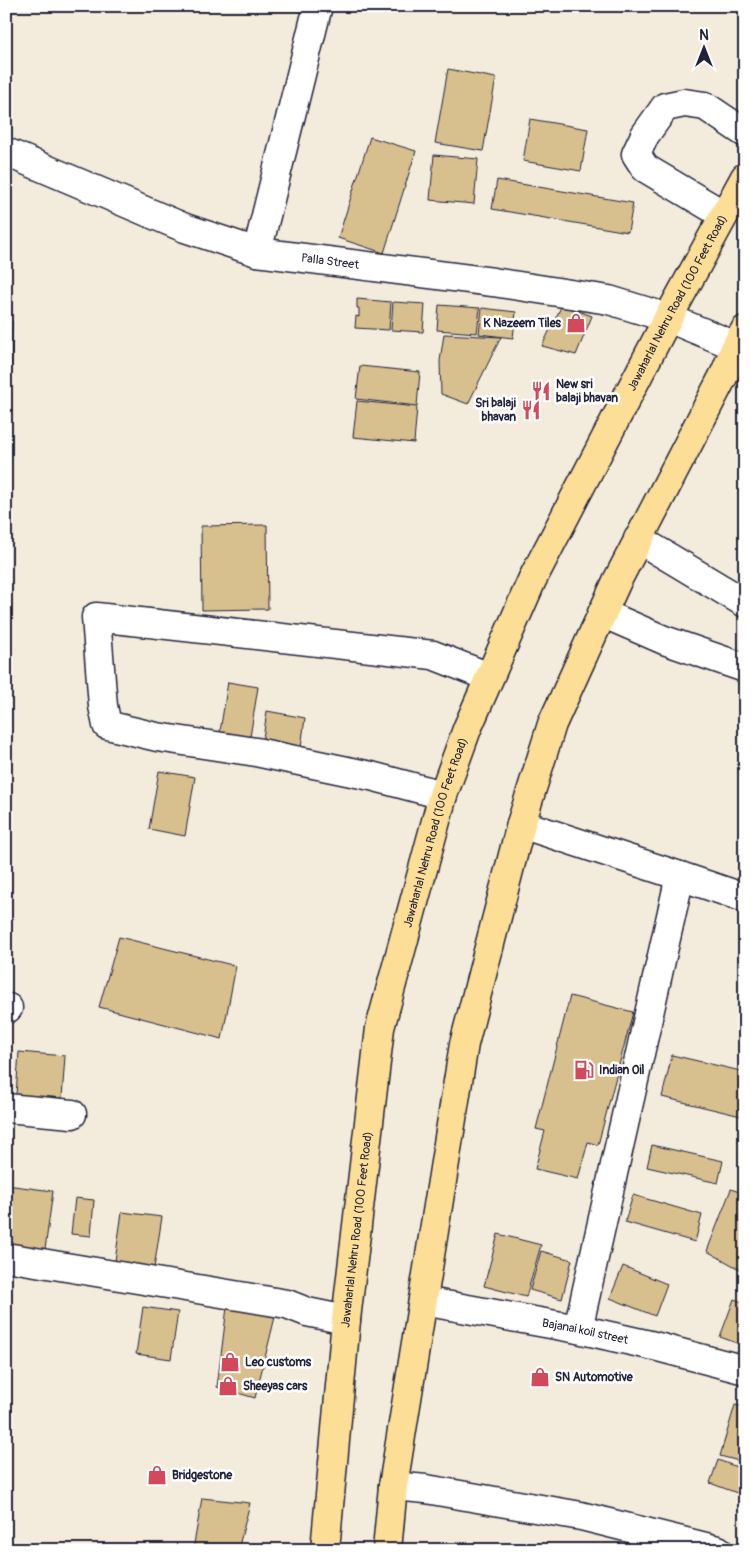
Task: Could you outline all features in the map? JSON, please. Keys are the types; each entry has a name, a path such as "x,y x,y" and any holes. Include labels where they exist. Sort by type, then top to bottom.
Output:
{"main road":[{"name":"Jawaharlal Nehru Road (100 Feet Road)","path":"325,1550 346,1320 380,1028 443,795 467,729 532,580 668,318 745,177"},
{"path":"387,1550 393,1486 464,1044 521,824 552,724 602,613 638,539 725,372 740,338"}],"street":[{"path":"257,252 318,6"},
{"path":"724,215 645,168 636,154 645,135 665,107 684,103 705,106 745,133"},
{"name":"Palla Street","path":"6,152 185,228 257,252 493,282 609,300 740,338"},
{"path":"638,539 745,603"},
{"path":"602,613 664,640 745,668"},
{"path":"443,795 371,776 256,752 157,737 107,725 103,706 96,617 433,655 489,677"},
{"path":"521,824 745,898"},
{"path":"578,1329 680,876"},
{"path":"6,1108 72,1114"},
{"path":"6,1257 287,1304 307,1312 346,1320"},
{"name":"Bajanai koil street","path":"423,1301 578,1329 654,1346 745,1370"},
{"path":"393,1486 426,1489 581,1516 718,1550"}],"building":[{"path":"448,69 496,78 483,151 435,143"},
{"path":"530,119 588,129 581,171 523,161"},
{"path":"370,137 416,151 384,253 338,238"},
{"path":"434,155 478,159 474,204 430,200"},
{"path":"497,180 633,203 628,232 492,209"},
{"path":"357,299 391,302 389,330 355,328 356,316 359,317"},
{"path":"393,302 425,304 423,332 391,330"},
{"path":"439,305 480,308 477,333 437,330"},
{"path":"562,305 592,316 576,355 542,346"},
{"path":"482,308 516,312 513,338 479,334"},
{"path":"6,321 12,321 11,375 6,375"},
{"path":"444,334 501,337 468,404 441,394 440,361"},
{"path":"360,366 420,372 417,406 356,399"},
{"path":"357,401 417,407 414,443 353,437"},
{"path":"267,525 268,609 202,610 201,526"},
{"path":"228,682 258,687 247,756 217,750"},
{"path":"267,711 305,718 298,770 259,766"},
{"path":"159,771 195,777 185,836 149,829"},
{"path":"119,937 236,966 222,1039 99,1007"},
{"name":"Indian Oil","path":"570,996 633,1012 598,1145 588,1142 578,1179 535,1169 545,1131 536,1129"},
{"path":"19,1052 65,1056 62,1098 16,1095"},
{"path":"672,1055 745,1072 745,1117 662,1097"},
{"path":"652,1145 723,1161 718,1183 647,1167"},
{"path":"6,1185 53,1191 43,1264 6,1259"},
{"path":"731,1189 745,1194 745,1259 741,1270 707,1251"},
{"path":"633,1195 702,1215 695,1242 625,1222"},
{"path":"75,1198 94,1200 91,1236 71,1234"},
{"path":"122,1212 162,1217 152,1281 113,1275"},
{"path":"498,1234 541,1245 526,1297 484,1286"},
{"path":"541,1251 572,1260 562,1299 530,1290"},
{"path":"623,1266 667,1284 655,1316 610,1298"},
{"path":"734,1299 745,1303 745,1346 720,1337"},
{"path":"143,1307 178,1312 171,1359 136,1354"},
{"path":"227,1307 275,1317 255,1398 217,1387"},
{"path":"735,1405 745,1407 745,1455 743,1462 720,1456"},
{"path":"718,1460 745,1470 737,1493 710,1483"},
{"path":"202,1498 250,1503 238,1550 193,1550"}],"place":[{"name":"K Nazeem Tiles","path":"576,323"},
{"name":"New sri balaji bhavan","path":"541,391"},
{"name":"Sri balaji bhavan","path":"531,410"},
{"name":"Indian Oil","path":"584,1070"},
{"name":"Leo customs","path":"230,1362"},
{"name":"SN Automotive","path":"540,1377"},
{"name":"Sheeyas cars","path":"228,1386"},
{"name":"Bridgestone","path":"157,1475"}]}
